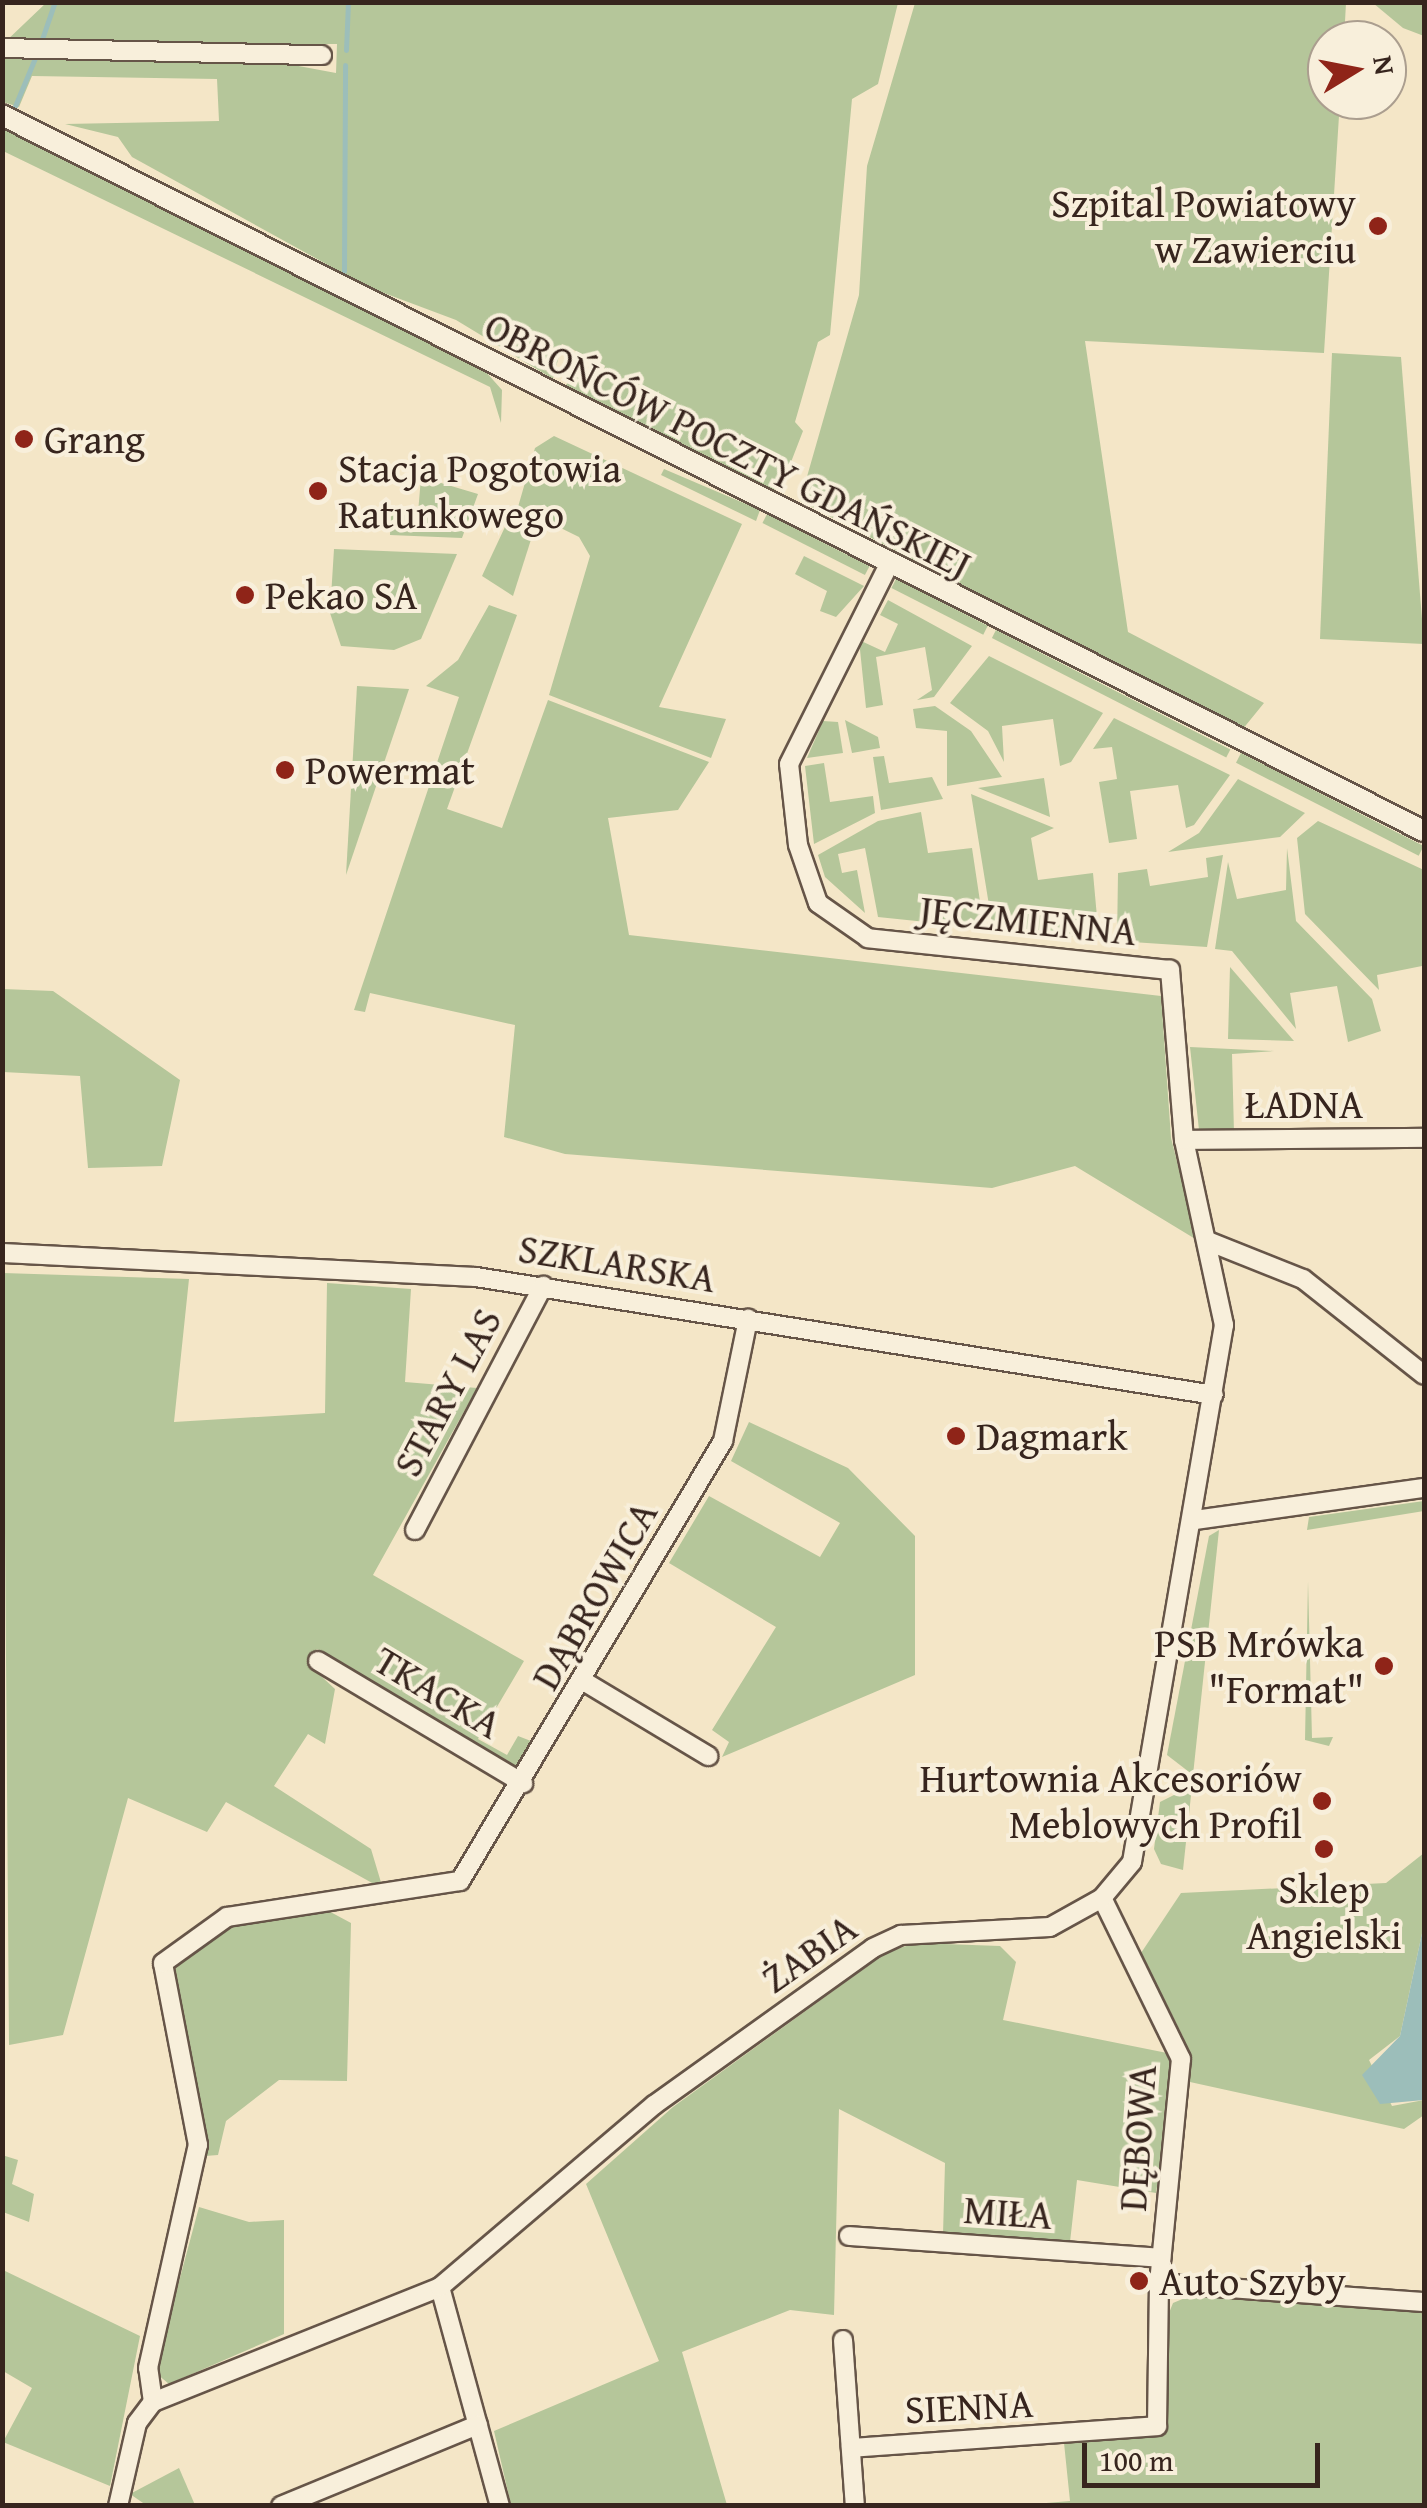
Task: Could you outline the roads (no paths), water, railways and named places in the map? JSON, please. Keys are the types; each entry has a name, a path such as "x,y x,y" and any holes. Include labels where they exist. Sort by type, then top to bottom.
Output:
{"street":[{"path":"2,48 322,56"},
{"name":"OBROŃCÓW POCZTY GDAŃSKIEJ","path":"2,116 888,566 1424,831"},
{"name":"JĘCZMIENNA","path":"888,566 789,764 810,888 829,916 868,938 1170,970 1184,1140 1224,1307 1195,1520"},
{"name":"ŁADNA","path":"1184,1140 1424,1138"},
{"path":"1210,1242 1303,1279 1424,1375"},
{"name":"SZKLARSKA","path":"2,1253 412,1270 543,1286 1214,1394"},
{"name":"STARY LAS","path":"415,1530 543,1286"},
{"name":"DĄBROWICA","path":"154,2402 148,2368 194,2190 198,2134 162,1984 167,1956 227,1917 448,1886 524,1783 723,1441 748,1319"},
{"path":"1102,1898 1139,1844 1195,1520 1424,1488"},
{"name":"TKACKA","path":"318,1661 524,1783"},
{"path":"584,1682 708,1756"},
{"name":"DĘBOWA","path":"1102,1898 1181,2059 1159,2283"},
{"name":"ŻABIA","path":"154,2402 440,2287 654,2105 874,1948 902,1935 1022,1934 1102,1898"},
{"name":"MIŁA","path":"849,2236 1161,2258"},
{"path":"1159,2283 1424,2302"},
{"name":"SIENNA","path":"855,2506 851,2448 1153,2429 1161,2413 1159,2283"},
{"path":"440,2287 500,2506"},
{"path":"842,2340 851,2448"},
{"path":"118,2506 137,2423 154,2402"},
{"path":"282,2506 478,2425"}],"water":[{"path":"1424,1924 1424,2100 1380,2104 1362,2075 1400,2036"}],"waterway":[{"path":"42,39 55,2"},
{"path":"346,50 348,2"},
{"path":"15,106 35,58"},
{"path":"344,271 345,65"}],"place":[{"name":"Szpital Powiatowy w Zawierciu","path":"1378,226"},
{"name":"Grang","path":"24,439"},
{"name":"Stacja Pogotowia Ratunkowego","path":"318,491"},
{"name":"Pekao SA","path":"245,595"},
{"name":"Powermat","path":"285,770"},
{"name":"Dagmark","path":"956,1436"},
{"name":"PSB Mrówka \"Format\"","path":"1384,1666"},
{"name":"Hurtownia Akcesoriów Meblowych Profil","path":"1322,1801"},
{"name":"Sklep Angielski","path":"1324,1849"},
{"name":"Auto Szyby","path":"1139,2281"}]}
